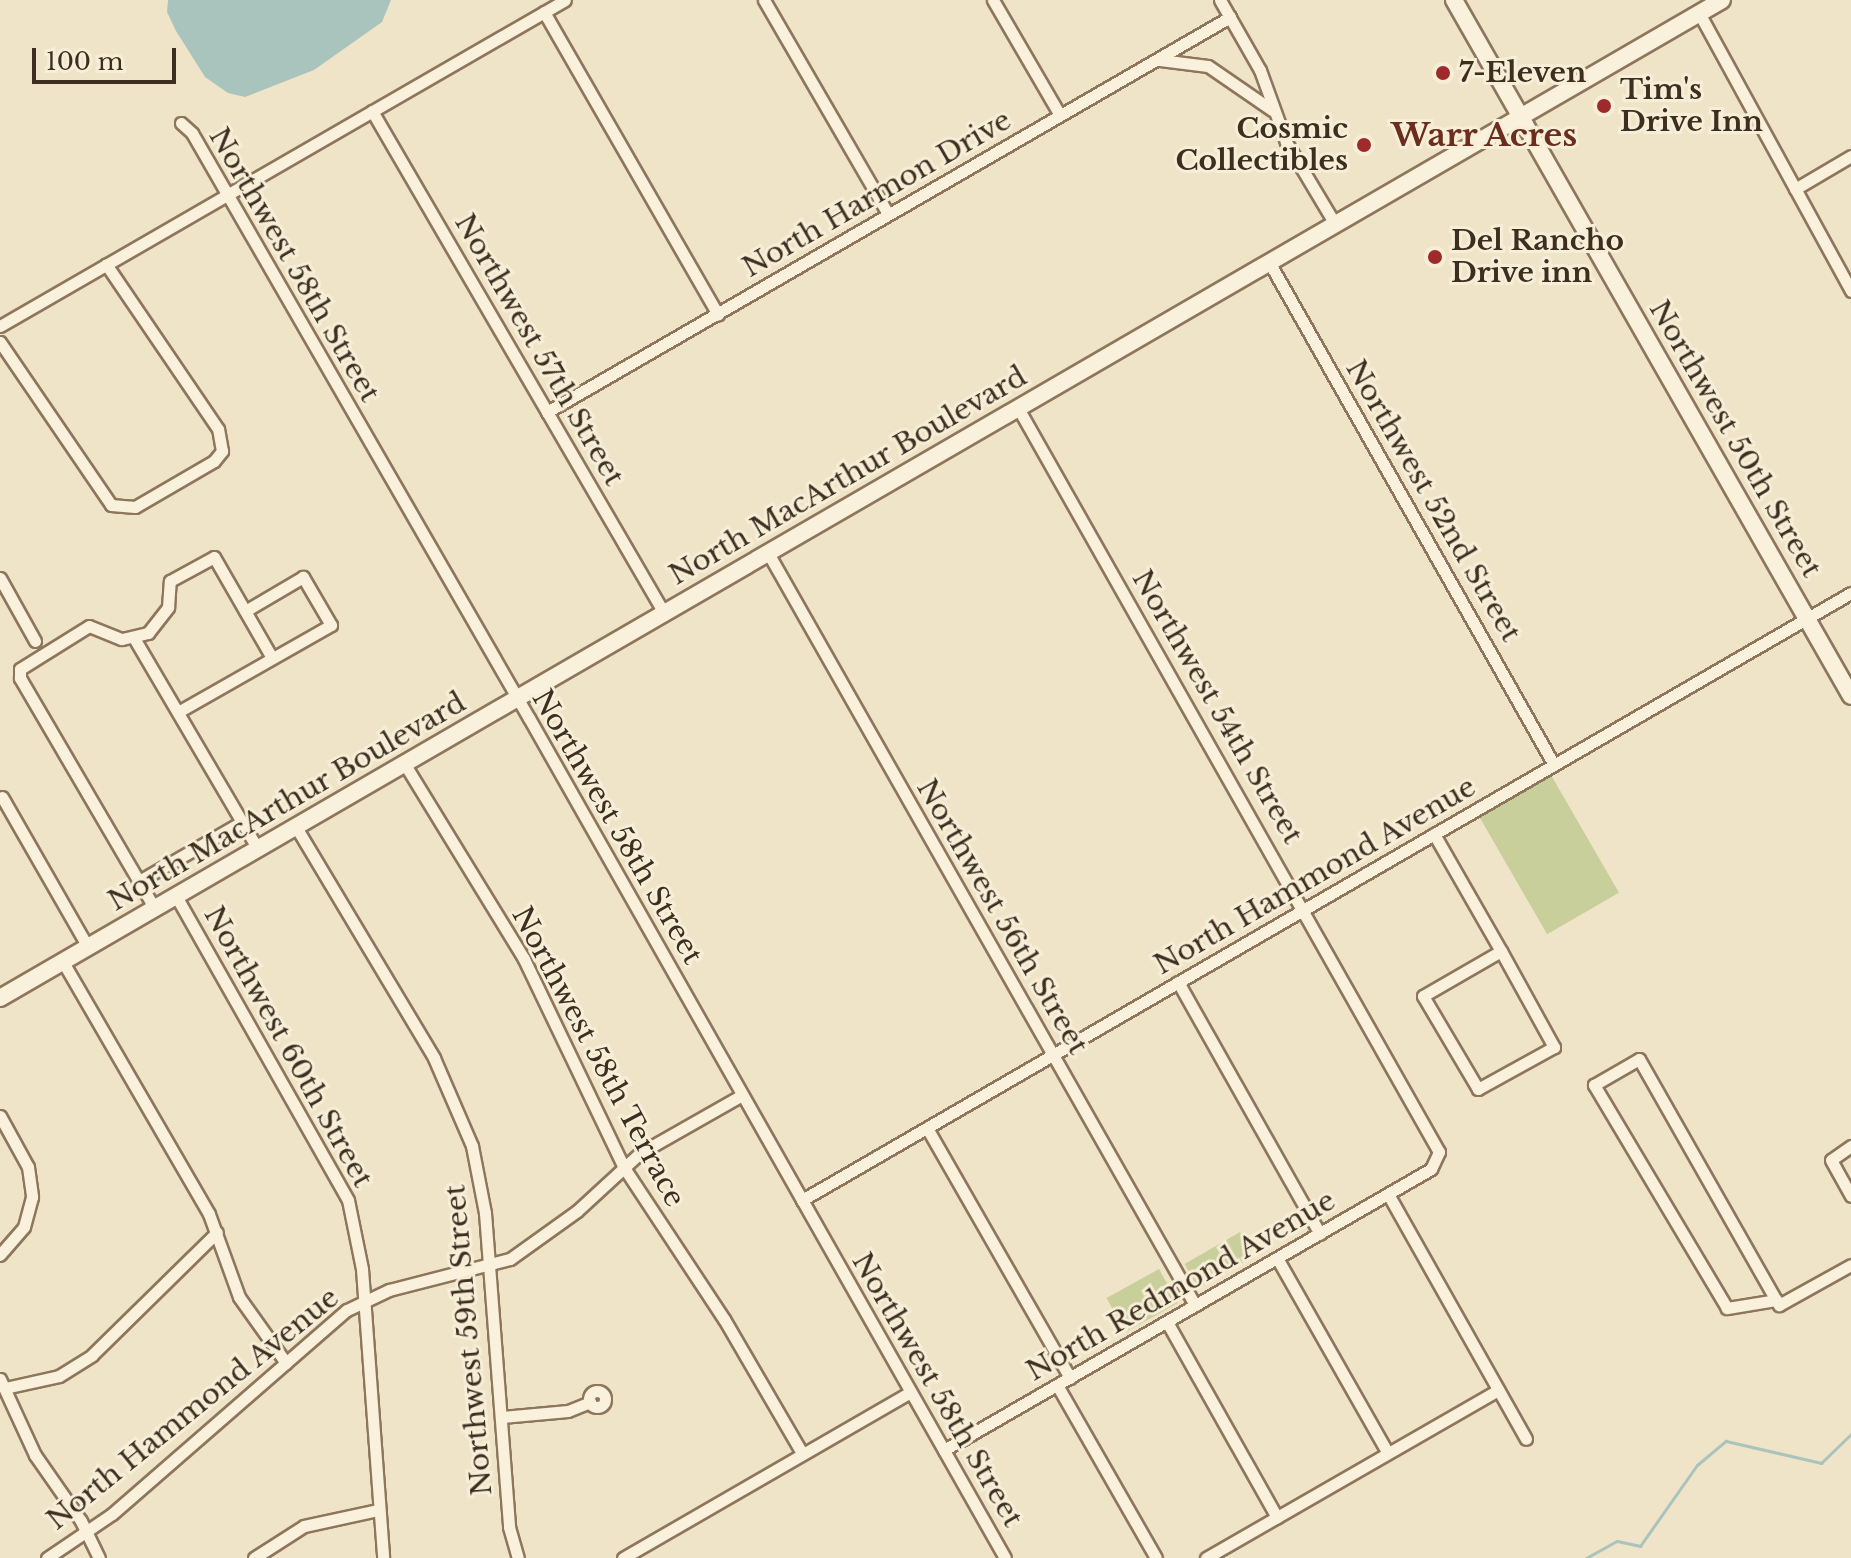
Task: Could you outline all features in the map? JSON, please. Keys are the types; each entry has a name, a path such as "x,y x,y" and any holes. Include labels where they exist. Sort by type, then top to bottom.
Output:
{"main road":[{"name":"Northwest 50th Street","path":"1454,0 1851,696"},
{"name":"North MacArthur Boulevard","path":"0,998 1722,0"}],"street":[{"path":"0,326 565,0"},
{"path":"764,0 888,214"},
{"path":"993,0 1060,115"},
{"path":"1220,0 1260,70 1272,110 1335,224"},
{"path":"544,12 718,314"},
{"path":"1699,13 1851,291"},
{"name":"North Harmon Drive","path":"547,412 1230,17"},
{"path":"1153,61 1176,58 1208,66 1272,110"},
{"name":"Northwest 57th Street","path":"372,111 664,613"},
{"name":"Northwest 58th Street","path":"181,123 192,133 225,196 517,699 1005,1558"},
{"path":"1795,189 1851,156"},
{"name":"Northwest 52nd Street","path":"1269,262 1554,765"},
{"path":"0,342 111,505 135,507 219,456 221,438 106,264"},
{"name":"Northwest 54th Street","path":"1018,408 1437,1145 1438,1158"},
{"name":"Northwest 56th Street","path":"768,553 1195,1305"},
{"path":"134,638 163,619 170,581 214,557 272,658"},
{"path":"178,712 331,625 303,577 245,611"},
{"path":"0,578 35,641"},
{"name":"North Hammond Avenue","path":"802,1200 1851,593"},
{"path":"155,909 20,678 28,661 89,626 134,638 258,849"},
{"name":"Northwest 58th Terrace","path":"404,763 524,959 623,1166 724,1319 802,1453"},
{"path":"2,797 88,947"},
{"path":"139,881 242,822"},
{"name":"Northwest 59th Street","path":"296,827 449,1086 479,1175 491,1267 509,1527 518,1558"},
{"path":"1434,834 1501,951 1554,1047 1478,1089 1423,996 1501,951"},
{"name":"Northwest 60th Street","path":"176,896 334,1169 357,1232 365,1300 383,1558"},
{"path":"63,962 217,1232 239,1297 286,1363"},
{"path":"1178,982 1320,1234"},
{"path":"1776,1300 1727,1308 1594,1085 1639,1059 1779,1305 1851,1265"},
{"name":"North Hammond Avenue","path":"47,1558 85,1533 365,1300 416,1282 491,1267 554,1229 623,1166 742,1095"},
{"path":"0,1116 28,1167 32,1197 24,1227 0,1255"},
{"path":"927,1128 1070,1378"},
{"path":"1851,1146 1831,1160 1851,1196"},
{"name":"North Redmond Avenue","path":"944,1450 1431,1169 1438,1158"},
{"path":"1388,1194 1526,1439"},
{"path":"99,1558 35,1455 2,1384 59,1376 92,1355 217,1232"},
{"path":"1277,1258 1388,1453"},
{"path":"1167,1322 1277,1517"},
{"path":"1057,1385 1156,1558"},
{"path":"1206,1558 1498,1390"},
{"path":"623,1558 911,1392"},
{"path":"502,1417 568,1411 590,1402"},
{"path":"254,1558 304,1526 378,1510"}],"green space":[{"path":"1551,775 1619,893 1547,934 1479,817"},
{"path":"1240,1232 1254,1256 1199,1288 1185,1264"},
{"path":"1159,1269 1178,1303 1125,1332 1107,1298"}],"water":[{"path":"168,0 391,0 382,22 314,70 245,97 228,93 205,77 176,31 167,12"}],"waterway":[{"path":"1586,1558 1617,1541 1640,1546 1697,1465 1726,1441 1821,1463 1851,1434"}],"place":[{"name":"7-Eleven","path":"1443,73"},
{"name":"Tim's Drive Inn","path":"1604,106"},
{"name":"Cosmic Collectibles","path":"1364,145"},
{"name":"Del Rancho Drive inn","path":"1435,257"}],"district":[{"name":"Warr Acres","path":"1484,135"}]}
